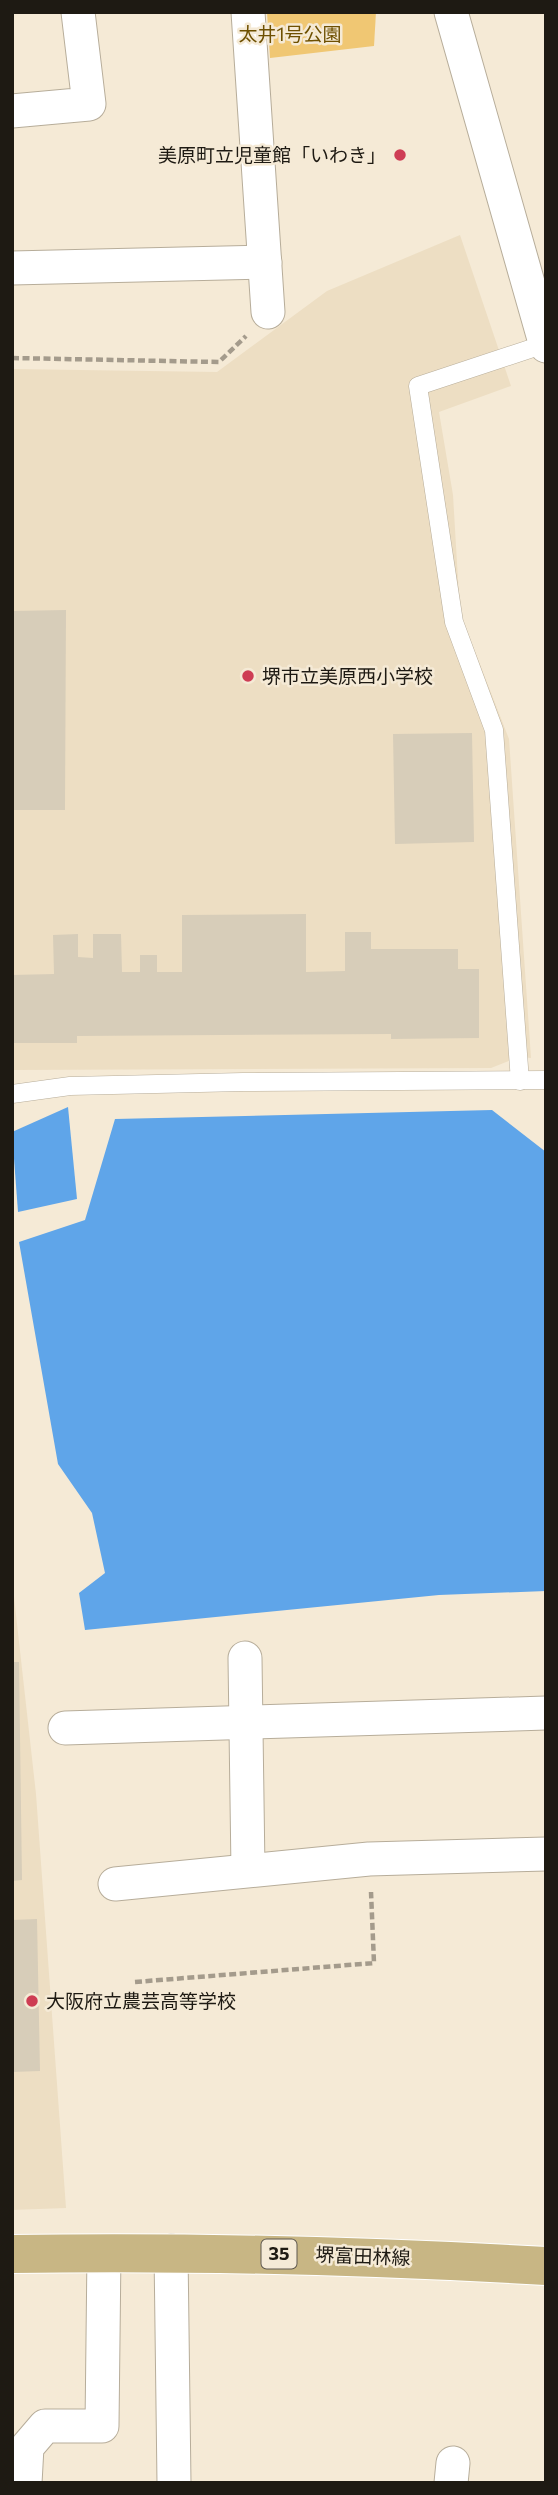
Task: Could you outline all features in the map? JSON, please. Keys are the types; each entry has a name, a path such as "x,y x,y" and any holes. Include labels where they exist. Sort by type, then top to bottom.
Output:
{"main road":[{"name":"堺富田林線","path":"12,2254 171,2251 369,2256 546,2266"}],"street":[{"path":"12,111 89,104 78,12"},
{"path":"248,12 268,312"},
{"path":"451,12 545,345"},
{"path":"12,268 265,262"},
{"path":"245,1658 248,1870"},
{"path":"65,1728 546,1713"},
{"path":"115,1884 369,1859 546,1854"},
{"path":"171,2251 174,2483"},
{"path":"25,2483 27,2447 46,2426 102,2426 104,2252"}],"lane":[{"path":"520,1081 494,730 454,622 418,386 545,345"},
{"path":"12,1094 70,1086 546,1080"}],"path":[{"path":"12,358 219,362 268,312"},
{"path":"135,1982 374,1964 369,1859"}],"shaded area":[{"name":"堺市立美原西小学校","path":"460,235 511,386 439,412 453,495 460,613 509,739 531,1058 519,1057 491,1068 12,1070 12,369 217,372 327,291"},
{"name":"大阪府立農芸高等学校","path":"12,1579 36,1794 66,2208 12,2210"}],"green space":[{"name":"太井1号公園","path":"267,12 376,12 374,46 270,58"}],"water":[{"path":"68,1107 77,1199 18,1212 12,1132"},
{"path":"492,1110 546,1152 546,1591 439,1595 85,1630 79,1593 105,1573 92,1513 58,1464 19,1242 85,1220 115,1119"}],"building":[{"path":"66,610 65,810 12,810 12,611"},
{"path":"472,733 474,842 395,844 393,734"},
{"path":"306,914 306,972 345,971 345,932 371,932 371,949 458,949 458,969 479,969 479,1038 391,1039 391,1034 77,1036 77,1043 12,1043 12,975 54,974 53,935 78,934 78,957 93,958 93,934 121,934 122,972 140,972 140,955 157,955 157,972 182,972 182,915"},
{"path":"12,1662 19,1662 22,1880 12,1881"},
{"path":"37,1919 40,2071 12,2072 12,1920"}],"place":[{"name":"美原町立児童館「いわき」","path":"400,155"},
{"name":"堺市立美原西小学校","path":"248,676"},
{"name":"大阪府立農芸高等学校","path":"32,2001"}]}
